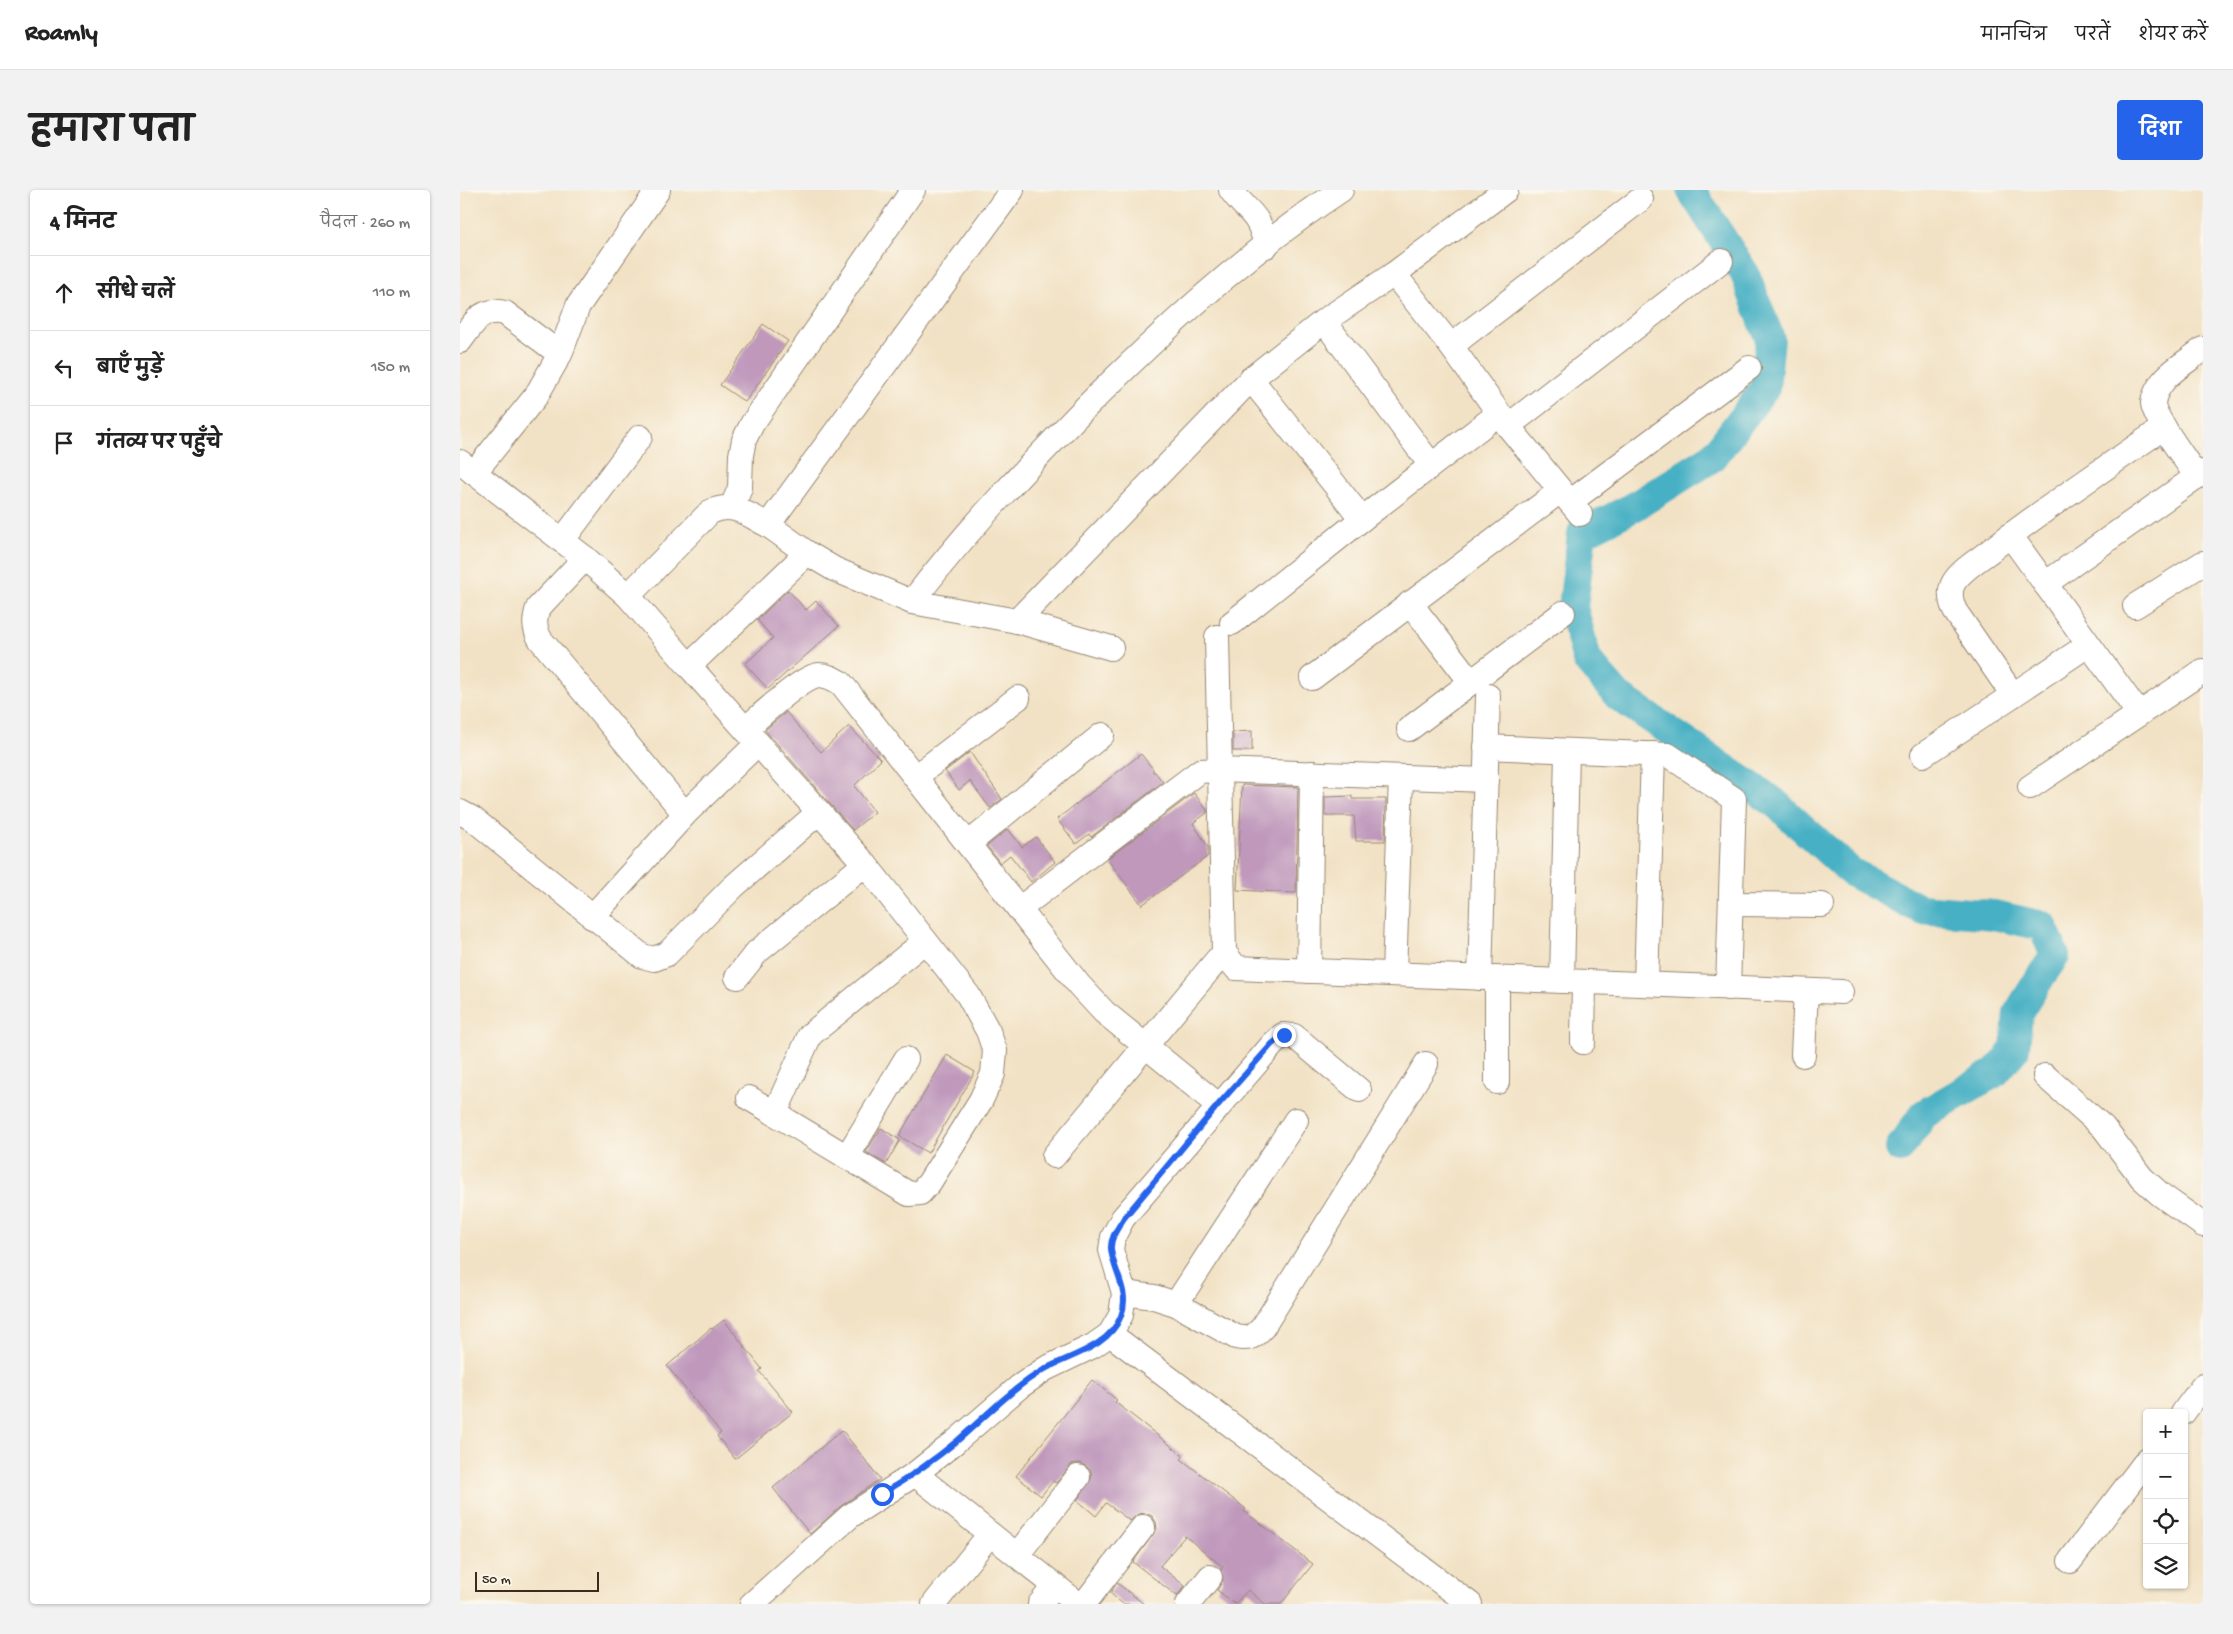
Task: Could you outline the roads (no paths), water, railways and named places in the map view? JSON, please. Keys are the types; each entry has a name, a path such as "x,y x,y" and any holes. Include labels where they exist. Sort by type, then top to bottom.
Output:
{"street":[{"path":"658,190 578,306 560,354 536,396 467,468 585,558 628,596 865,864 968,995 988,1031 995,1051 993,1074 981,1100 930,1184 920,1193 909,1194 749,1098"},
{"path":"732,507 740,488 741,455 744,440 752,424 914,190"},
{"path":"768,526 1012,190"},
{"path":"1231,190 1256,216 1262,229 1266,246"},
{"path":"912,602 958,543 1012,482 1103,390 1216,286 1341,190"},
{"path":"1017,621 1251,379 1324,321 1394,274 1506,190"},
{"path":"1451,346 1641,199"},
{"path":"1721,261 1503,420 1431,465 1225,630 1220,770 1224,952 1236,968 1841,992"},
{"path":"1394,274 1451,346 1503,420 1570,502"},
{"path":"460,341 482,315 496,311 505,313 560,354"},
{"path":"1324,321 1431,465"},
{"path":"2045,584 2200,474 2164,427 2153,403 2158,389 2166,378 2203,349"},
{"path":"1312,678 1410,603 1570,502 1749,368"},
{"path":"1251,379 1362,519"},
{"path":"2013,694 1956,611 1951,600 1950,590 1954,582 1963,572 2010,536 2164,427"},
{"path":"562,541 640,437"},
{"path":"628,596 710,512 721,507 732,507 768,526 807,554 834,569 912,602 1017,621 1111,648"},
{"path":"2010,536 2139,714"},
{"path":"689,666 807,554"},
{"path":"585,558 538,608 536,630 540,639 685,814"},
{"path":"2136,606 2203,563"},
{"path":"1410,603 1479,689 1486,747 1489,978 1497,1082"},
{"path":"1409,729 1479,689 1563,612"},
{"path":"1923,755 2088,645"},
{"path":"2030,787 2203,671"},
{"path":"592,917 805,679 818,675 832,677 841,683 1085,992 1104,1012 1145,1047 1218,1105"},
{"path":"915,777 1018,698"},
{"path":"968,844 1102,735"},
{"path":"1486,747 1668,755 1734,799 1728,988"},
{"path":"1567,751 1573,982 1583,1042"},
{"path":"1646,984 1653,754"},
{"path":"1019,908 1200,771 1220,770 1486,780"},
{"path":"1309,971 1312,773"},
{"path":"1394,974 1401,777"},
{"path":"460,812 473,820 642,956 654,959 667,954 733,887 819,812"},
{"path":"737,977 757,952 865,864"},
{"path":"1731,904 1822,905"},
{"path":"774,1113 810,1035 926,941"},
{"path":"1054,1156 1217,960"},
{"path":"1803,1055 1806,991"},
{"path":"752,1604 850,1516 914,1474 955,1442 1019,1387 1045,1370 1093,1346 1110,1334 1121,1315 1124,1294 1111,1250 1113,1236 1124,1218 1218,1105 1272,1044 1284,1035 1294,1036 1360,1090"},
{"path":"847,1157 906,1059"},
{"path":"1124,1294 1154,1298 1176,1304 1236,1337 1246,1339 1256,1335 1426,1064"},
{"path":"2045,1076 2103,1127 2142,1178 2161,1195 2203,1225"},
{"path":"1176,1304 1296,1120"},
{"path":"1110,1334 1470,1604"},
{"path":"2186,1409 2203,1386"},
{"path":"2070,1561 2143,1465"},
{"path":"914,1474 1078,1604"},
{"path":"1017,1555 1078,1477"},
{"path":"1084,1604 1143,1528"},
{"path":"934,1604 990,1534"},
{"path":"1188,1604 1210,1577"},
{"path":"1040,1604 1055,1586"}],"waterway":[{"path":"1691,190 1745,274 1770,339 1765,388 1713,457 1632,508 1582,533 1573,607 1587,660 1618,696 1774,802 1851,872 1920,909 1994,915 2043,926 2055,956 2018,1013 2015,1049 1996,1072 1924,1114 1900,1148"}]}
